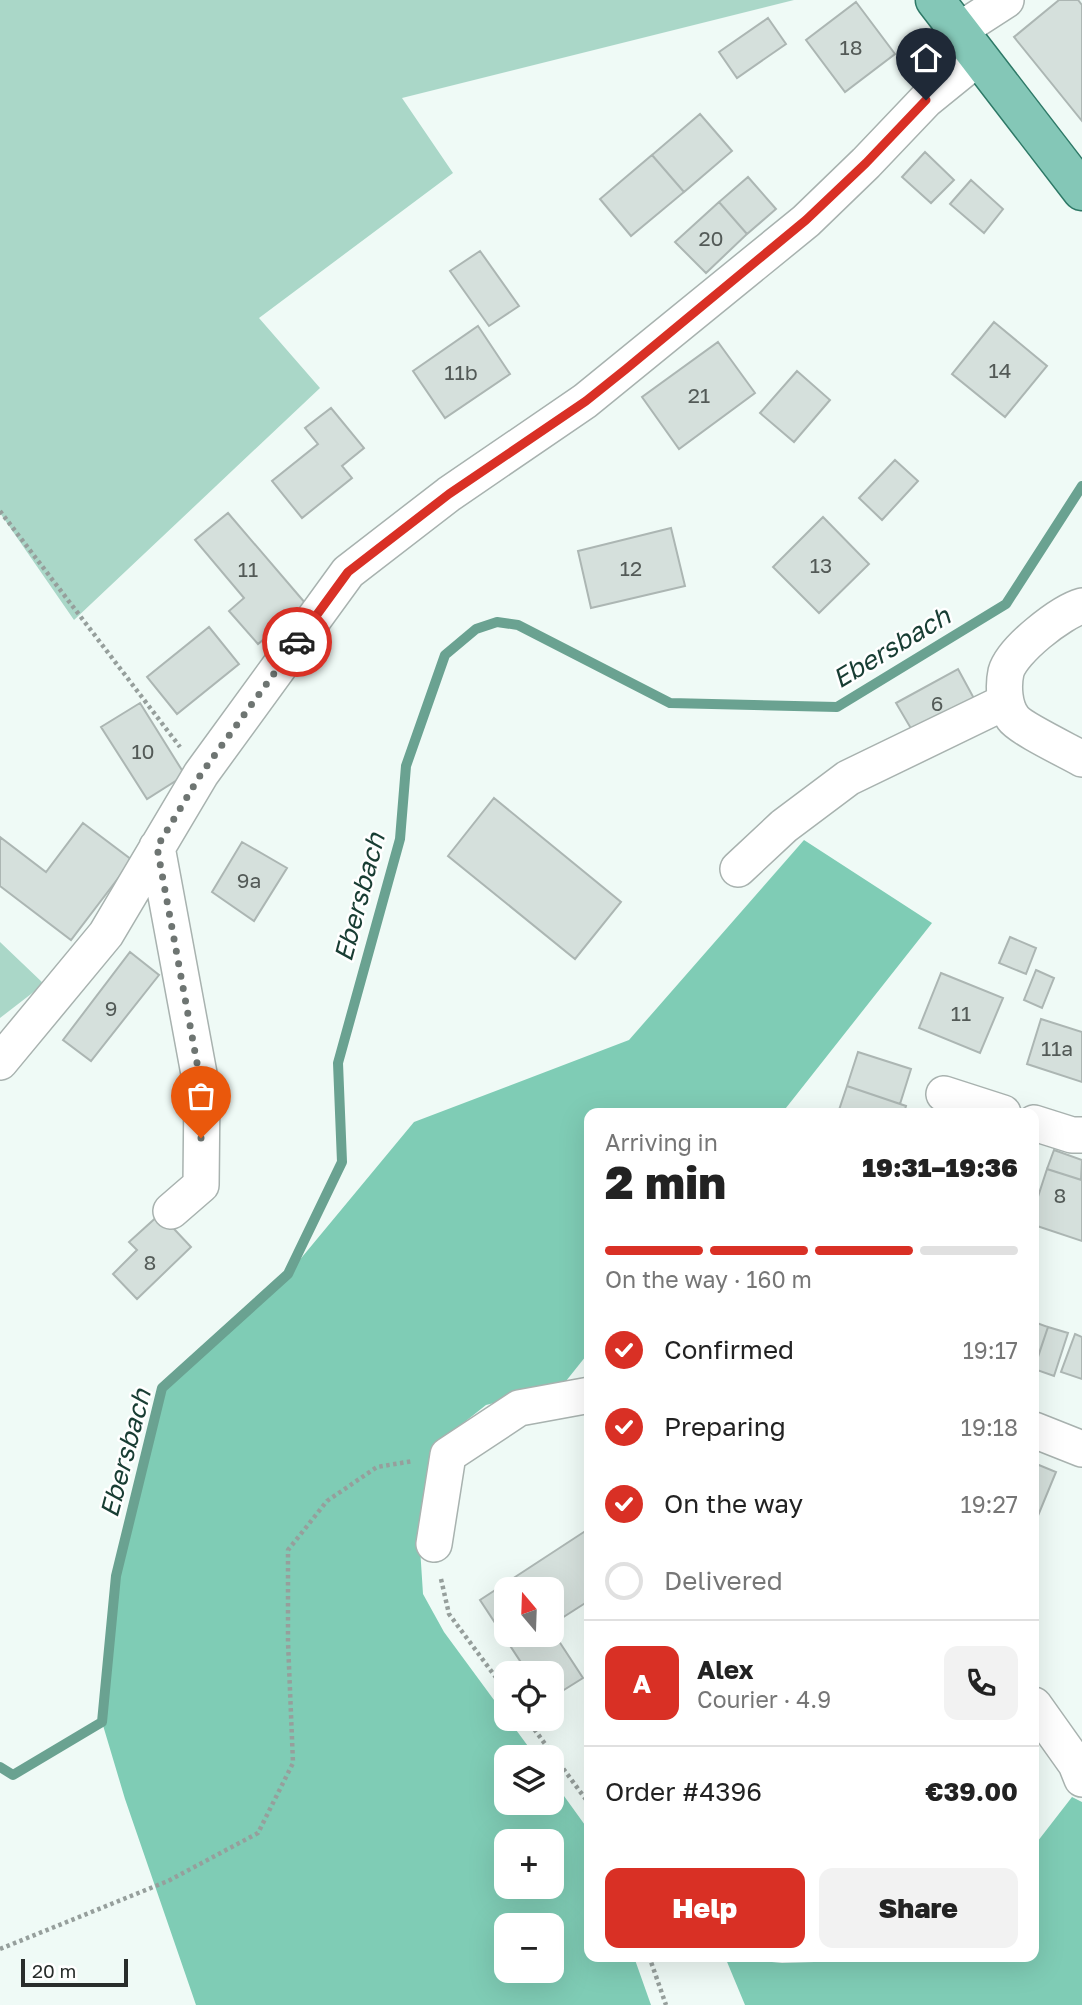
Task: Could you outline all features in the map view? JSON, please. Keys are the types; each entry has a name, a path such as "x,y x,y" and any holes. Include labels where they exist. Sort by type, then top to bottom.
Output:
{"main road":[{"path":"935,0 1082,191"}],"street":[{"path":"0,1062 106,934 201,774 348,572 449,494 586,401 806,220 866,163 926,100 1006,0"},
{"path":"1082,606 1053,622 1026,645 1007,670 1005,702 1014,721 1082,759"},
{"path":"738,869 783,827 848,778 1005,702"},
{"path":"157,847 202,1090 201,1185 171,1211"},
{"path":"944,1094 987,1108"},
{"path":"1039,1125 1072,1135 1082,1135"},
{"path":"434,1544 447,1455 519,1408 584,1396"},
{"path":"1039,1432 1082,1448"},
{"path":"1039,1712 1076,1764 1082,1779"}],"path":[{"path":"0,511 201,774"},
{"path":"0,1949 167,1881 258,1833 293,1763 288,1642 288,1550 327,1501 377,1467 447,1455"},
{"path":"434,1544 449,1614 494,1675"},
{"path":"536,1731 584,1797"},
{"path":"651,1962 666,2005"}],"green space":[{"path":"0,0 794,0 402,98 453,173 259,318 320,388 74,620 0,513"},
{"path":"804,840 932,923 786,1108 584,1108 584,1358 562,1386 486,1405 452,1432 419,1532 423,1594 444,1632 494,1700 494,1731 517,1731 527,1745 494,1745 494,1815 564,1815 564,1796 584,1824 584,1962 636,1962 651,2005 196,2005 125,1799 102,1722 116,1576 162,1388 288,1274 414,1122 629,1040"},
{"path":"0,942 44,984 0,1018"},
{"path":"1072,1797 1082,1802 1082,2005 745,2005 727,1962 1039,1962 1039,1840"}],"building":[{"path":"1059,0 1078,0 1082,5 1082,121 1014,37"},
{"path":"856,2 895,54 845,92 806,40"},
{"path":"768,18 786,44 737,78 719,52"},
{"path":"700,114 732,151 684,192 652,155"},
{"path":"925,152 954,180 931,203 902,177"},
{"path":"652,155 684,192 631,236 600,199"},
{"path":"748,177 776,209 747,234 719,202"},
{"path":"971,180 1003,209 984,233 950,204"},
{"path":"719,202 747,234 706,273 675,242"},
{"path":"480,251 519,306 489,326 450,271"},
{"path":"994,322 1047,366 1005,417 952,374"},
{"path":"478,326 510,374 445,418 413,371"},
{"path":"718,342 755,393 679,449 642,397"},
{"path":"797,371 830,400 794,442 760,413"},
{"path":"331,408 364,448 342,466 352,478 302,518 272,481 318,444 305,428"},
{"path":"895,460 918,481 882,520 859,498"},
{"path":"228,513 306,604 258,644 229,611 244,598 195,540"},
{"path":"823,517 869,564 819,613 773,567"},
{"path":"671,528 685,586 591,608 578,551"},
{"path":"209,627 239,664 177,714 147,677"},
{"path":"958,669 977,704 916,737 896,703"},
{"path":"140,703 185,775 147,799 101,727"},
{"path":"494,798 621,902 575,959 448,856"},
{"path":"83,823 132,860 71,940 0,886 0,837 46,872"},
{"path":"242,842 287,868 254,921 212,892"},
{"path":"1010,937 1036,948 1026,974 999,963"},
{"path":"130,952 159,975 91,1061 63,1040"},
{"path":"1036,970 1054,978 1042,1008 1024,1000"},
{"path":"941,973 1003,998 980,1053 919,1028"},
{"path":"1041,1019 1082,1032 1082,1082 1027,1064"},
{"path":"858,1052 911,1069 900,1104 847,1086"},
{"path":"847,1086 906,1106 905,1108 840,1108"},
{"path":"1054,1150 1082,1160 1081,1180 1047,1169"},
{"path":"1047,1169 1082,1180 1082,1241 1039,1227 1039,1194"},
{"path":"160,1214 191,1247 137,1299 113,1274 137,1250 129,1242"},
{"path":"1039,1324 1048,1327 1039,1353"},
{"path":"1048,1327 1068,1333 1054,1376 1039,1371 1039,1354"},
{"path":"1075,1334 1082,1337 1082,1379 1061,1372"},
{"path":"1039,1465 1056,1472 1039,1513"},
{"path":"584,1532 584,1604 564,1617 564,1577 515,1577"},
{"path":"494,1591 494,1621 480,1600"},
{"path":"511,1647 563,1647 583,1678 564,1690 564,1661 520,1661"}],"waterway":[{"name":"Ebersbach","path":"0,1767 13,1775 102,1722 116,1576 162,1388 288,1274 342,1162 338,1063 400,839 406,766 445,655 476,629 497,622 518,625 670,703 837,707 1006,604 1082,486"}],"way so far":[{"path":"201,1138 202,1090 157,847 201,774 297,642"}],"route":[{"path":"297,642 348,572 449,494 586,401 626,369 806,220 866,163 926,100"}]}
